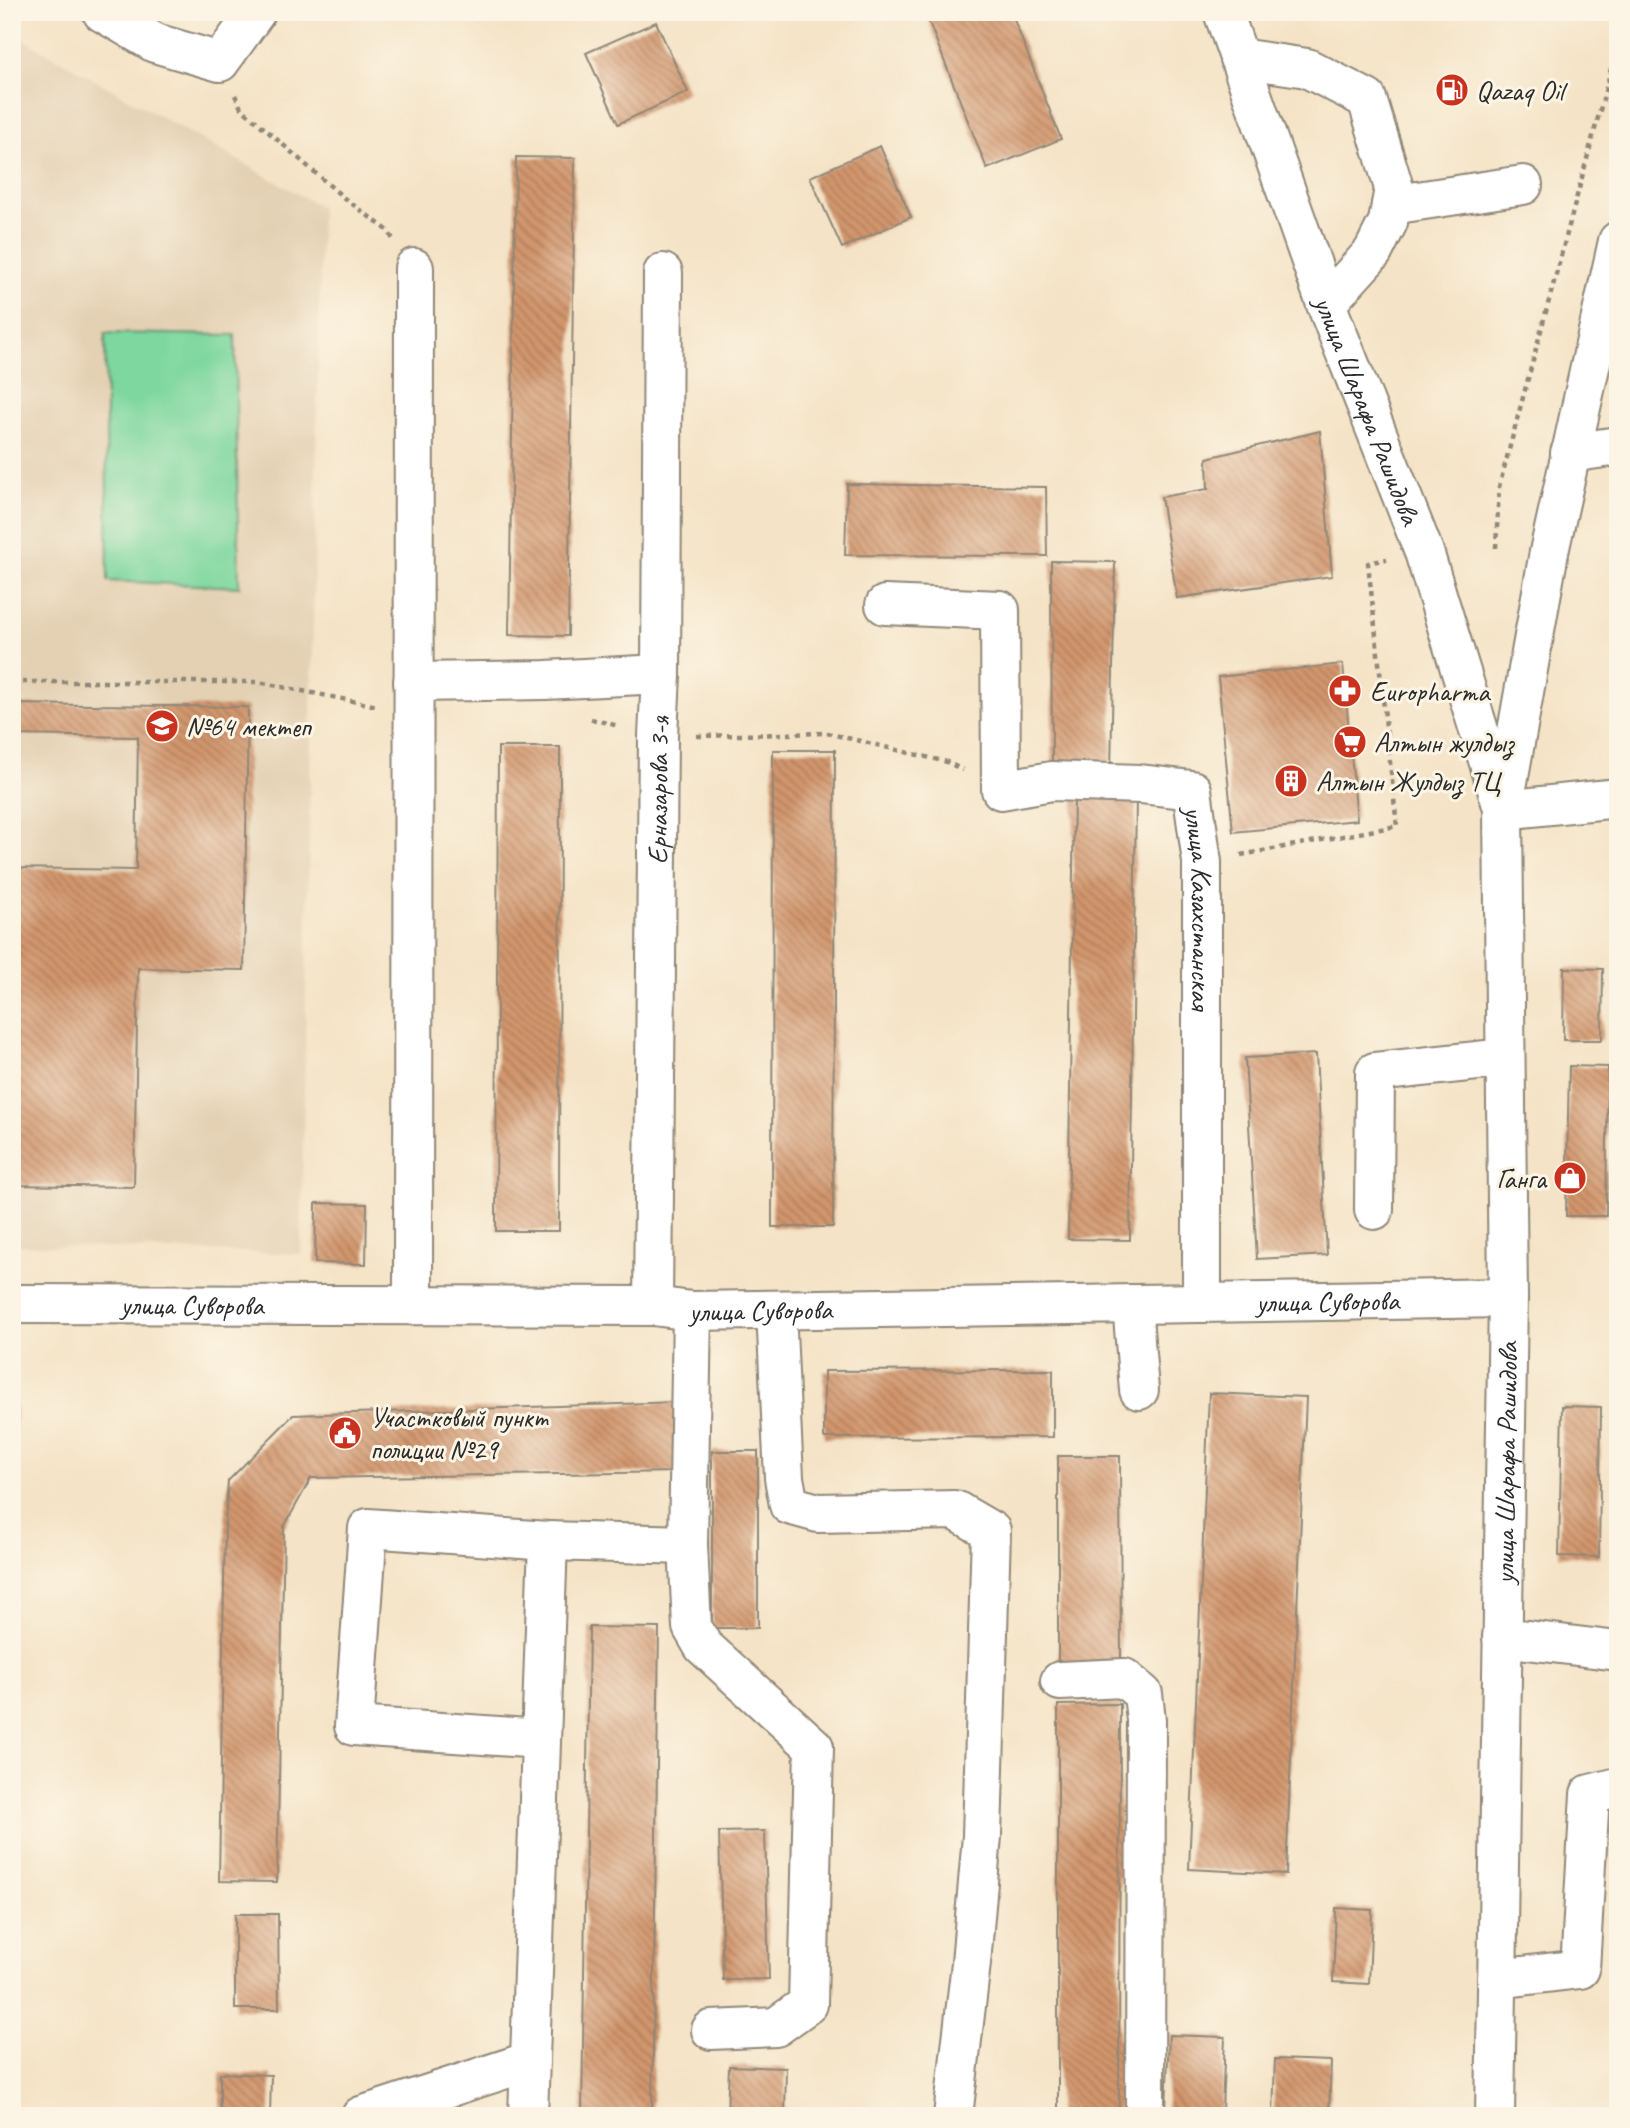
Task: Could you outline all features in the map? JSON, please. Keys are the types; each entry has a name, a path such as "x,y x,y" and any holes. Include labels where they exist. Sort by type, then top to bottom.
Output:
{"street":[{"path":"102,12 155,43 220,62 256,12"},
{"name":"улица Шарафа Рашидова","path":"1223,12 1326,304 1424,552 1503,810"},
{"path":"1239,58 1307,68 1367,99 1394,188 1388,222 1373,252 1326,304"},
{"path":"1391,205 1523,185"},
{"name":"улица Шарафа Рашидова","path":"1495,2116 1508,1298 1503,810 1549,552 1618,241"},
{"path":"413,1306 414,268"},
{"name":"Ерназарова 3-я","path":"653,1306 663,273"},
{"path":"1570,453 1618,446"},
{"name":"улица Казахстанская","path":"885,605 1000,610 1001,790 1052,781 1140,784 1192,790 1202,862 1202,1303"},
{"path":"413,682 545,680 661,674"},
{"path":"1503,810 1618,798"},
{"path":"1374,1210 1375,1072 1505,1058"},
{"name":"улица Суворова","path":"12,1304 653,1306 692,1311 1508,1298"},
{"path":"1132,1304 1139,1390"},
{"path":"776,1310 784,1478 789,1505 818,1513 955,1510 991,1531 982,1836 971,1964 953,2116"},
{"path":"692,1311 688,1545 692,1627 703,1646 814,1747 807,2004 776,2027 711,2030"},
{"path":"541,1739 354,1726 368,1528 548,1541 688,1545"},
{"path":"528,2116 548,1541"},
{"path":"1502,1637 1618,1651"},
{"path":"1060,1681 1124,1678 1143,1694 1146,1720 1145,2116"},
{"path":"1497,1979 1580,1969 1590,1794 1618,1787"},
{"path":"360,2116 530,2061"}],"path":[{"path":"1496,548 1499,486 1618,43"},
{"path":"220,62 242,108 344,198 386,229 414,268"},
{"path":"1202,862 1397,826 1368,563 1424,552"}],"shaded area":[{"name":"№64 мектеп","path":"12,33 321,207 301,1254 12,1245"}],"green space":[{"path":"105,333 235,335 239,587 108,581"}],"building":[{"path":"925,12 1011,12 1061,139 987,169"},
{"path":"656,22 688,92 618,124 586,53"},
{"path":"880,146 911,217 842,248 810,177"},
{"path":"516,157 575,158 568,636 509,635"},
{"path":"1320,431 1332,576 1177,598 1161,497 1208,489 1207,458"},
{"path":"847,484 1046,487 1047,556 845,555"},
{"path":"1051,561 1115,562 1111,773 1052,772"},
{"name":"Алтын Жулдыз ТЦ","path":"1343,664 1357,820 1233,832 1218,677"},
{"path":"12,704 248,707 244,970 138,968 134,1187 12,1185 12,868 136,870 138,737 12,735"},
{"path":"498,747 560,747 559,1231 496,1231"},
{"path":"773,750 835,750 833,1227 772,1227"},
{"path":"1074,795 1136,796 1130,1240 1068,1239"},
{"path":"1564,968 1603,969 1602,1040 1563,1040"},
{"path":"1316,1054 1327,1255 1257,1259 1245,1058"},
{"path":"1569,1066 1608,1067 1606,1216 1566,1216"},
{"path":"316,1203 367,1204 366,1264 315,1263"},
{"path":"12,1357 16,1357 16,1534 12,1534"},
{"path":"1053,1370 1053,1437 824,1438 824,1371"},
{"path":"1209,1393 1306,1397 1286,1874 1189,1869"},
{"path":"678,1402 675,1472 311,1478 284,1527 277,1882 219,1881 228,1481 293,1415"},
{"path":"1562,1406 1601,1407 1599,1557 1559,1556"},
{"path":"712,1451 758,1451 758,1628 712,1628"},
{"path":"1058,1456 1120,1456 1121,1663 1058,1663"},
{"path":"589,1627 659,1628 652,2116 582,2116"},
{"path":"1120,1704 1119,2116 1058,2116 1058,1705"},
{"path":"765,1831 769,1979 723,1980 719,1832"},
{"path":"1336,1908 1372,1910 1369,1984 1333,1982"},
{"path":"235,1914 278,1914 279,2009 235,2009"},
{"path":"1169,2035 1225,2037 1222,2111 1166,2109"},
{"path":"1275,2059 1331,2061 1329,2116 1273,2116"},
{"path":"729,2066 786,2068 785,2116 727,2116"},
{"path":"220,2073 271,2075 270,2116 220,2116"}],"place":[{"name":"Qazaq Oil","path":"1452,90"},
{"name":"Europharma","path":"1345,691"},
{"name":"№64 мектеп","path":"162,726"},
{"name":"Алтын жулдыз","path":"1350,742"},
{"name":"Алтын Жулдыз ТЦ","path":"1291,781"},
{"name":"Ганга","path":"1570,1178"},
{"name":"Участковый пункт полиции №29","path":"345,1433"}]}
